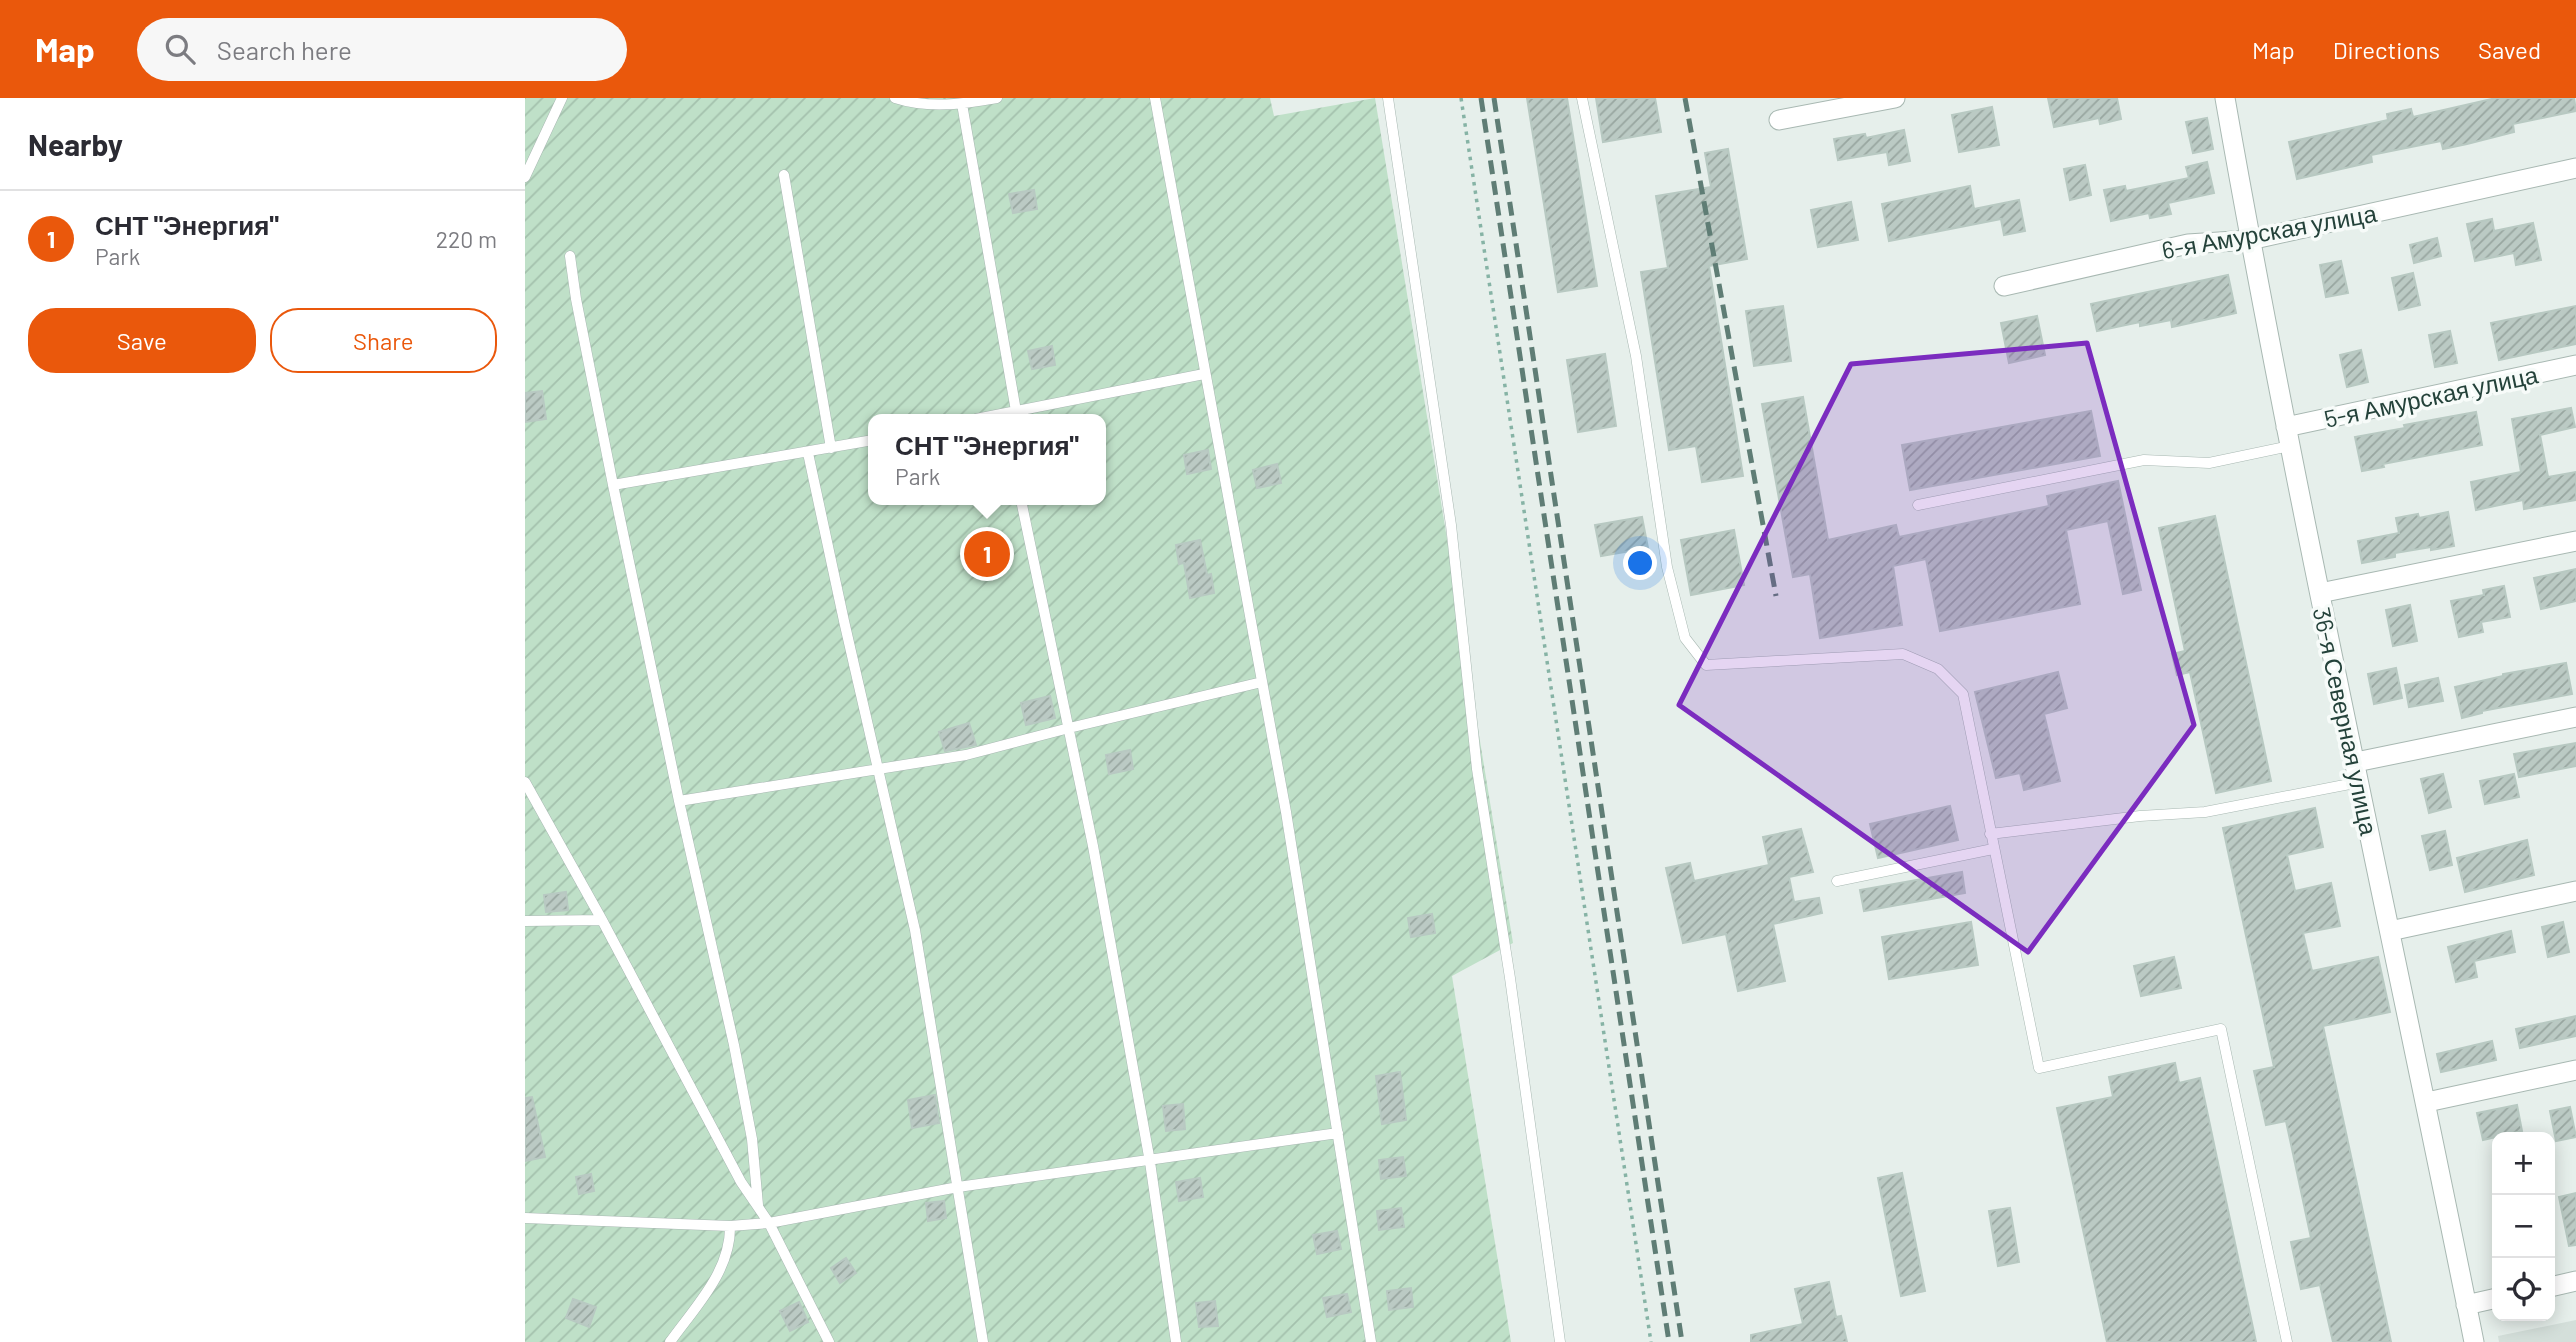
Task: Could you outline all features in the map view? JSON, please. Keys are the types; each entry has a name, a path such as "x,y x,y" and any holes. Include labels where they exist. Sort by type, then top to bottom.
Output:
{"street":[{"path":"1779,120 1895,98"},
{"name":"36-я Северная улица","path":"2225,98 2288,436 2427,1102 2473,1342"},
{"name":"6-я Амурская улица","path":"2004,286 2188,244 2250,240 2576,168"},
{"name":"5-я Амурская улица","path":"2288,436 2576,365"},
{"path":"2320,593 2576,541"},
{"path":"2358,772 2576,717"},
{"path":"2390,931 2576,891"},
{"path":"2427,1102 2576,1070"},
{"path":"2555,1286 2576,1281"},
{"path":"2466,1304 2492,1299"}],"lane":[{"path":"525,177 562,98"},
{"path":"895,98 926,105 962,104 997,98"},
{"path":"1155,98 1286,812 1371,1342"},
{"path":"1388,98 1451,525 1477,769 1510,978 1560,1342"},
{"path":"1582,98 1636,356 1667,568 1685,638 1706,665 1903,654 1938,669 1963,694 2039,1068 2221,1029 2287,1342"},
{"path":"962,104 1016,411"},
{"path":"784,175 831,448"},
{"path":"570,257 613,485 679,801 734,1045 752,1139 758,1205"},
{"path":"1010,414 1205,374"},
{"path":"1918,505 2144,460 2209,463 2288,436"},
{"path":"613,485 868,441"},
{"path":"809,453 915,930 983,1342"},
{"path":"1022,505 1093,846 1150,1161 1176,1342"},
{"path":"679,801 966,755 1262,682"},
{"path":"1990,834 2205,812 2358,772"},
{"path":"525,782 603,920 741,1182 768,1223 829,1342"},
{"path":"1837,881 1993,849"},
{"path":"525,920 603,920"},
{"path":"525,1218 730,1226 768,1223 958,1187 1338,1133"},
{"path":"670,1342 723,1266 730,1243 730,1226"}],"path":[{"path":"1461,98 1651,1342"}],"highlighted area":[{"path":"2087,343 2194,725 2028,952 1679,705 1851,364"}],"shaded area":[{"path":"2576,1320 2576,1342 2499,1342 2498,1336"}],"green space":[{"path":"525,98 1270,98 1274,116 1375,98 1513,943 1452,976 1511,1342 525,1342"}],"building":[{"path":"1527,98 1567,98 1597,286 1558,292"},
{"path":"1596,98 1655,98 1661,132 1603,142"},
{"path":"2048,98 2117,98 2121,119 2100,124 2099,118 2054,127"},
{"path":"2496,98 2574,98 2576,111 2513,124 2514,132 2467,144 2443,149 2441,141 2371,155 2372,162 2297,179 2289,142 2388,120 2387,114 2411,109 2413,117"},
{"path":"1992,107 1999,145 1959,152 1952,115"},
{"path":"2207,118 2213,149 2193,153 2186,122"},
{"path":"1904,130 1910,161 1889,165 1887,152 1838,160 1834,139 1865,134 1866,138"},
{"path":"1728,149 1747,259 1709,266 1743,476 1702,482 1696,446 1669,450 1641,272 1668,268 1656,196 1711,187 1705,153"},
{"path":"2207,162 2214,193 2168,203 2171,214 2150,218 2149,213 2111,221 2104,190 2125,186 2126,191 2189,178 2186,167"},
{"path":"2085,165 2091,195 2070,200 2064,169"},
{"path":"1970,186 1974,209 2019,200 2025,231 2004,235 2001,219 1889,241 1882,204"},
{"path":"1034,190 1037,209 1013,213 1009,194"},
{"path":"1851,202 1858,240 1818,247 1811,210"},
{"path":"2492,219 2494,231 2533,223 2541,260 2516,265 2514,253 2475,261 2467,224"},
{"path":"2437,238 2441,256 2414,263 2410,245"},
{"path":"2341,261 2348,293 2326,297 2320,265"},
{"path":"2413,273 2420,305 2399,310 2392,278"},
{"path":"2228,275 2236,313 2172,327 2171,320 2140,326 2140,322 2097,331 2091,304"},
{"path":"1783,306 1791,361 1754,366 1746,311"},
{"path":"2576,306 2576,344 2499,360 2491,323"},
{"path":"2037,316 2045,355 2009,363 2001,323"},
{"path":"2450,331 2457,363 2435,367 2429,335"},
{"path":"1052,346 1055,365 1032,369 1028,351"},
{"path":"2361,350 2368,382 2347,387 2340,355"},
{"path":"1605,354 1616,426 1578,432 1567,360"},
{"path":"542,391 546,419 525,422 525,393"},
{"path":"1803,397 1828,540 1896,525 1899,537 2049,506 2047,496 2118,481 2141,590 2123,594 2108,521 2066,530 2080,604 1940,631 1926,559 1893,566 1902,625 1820,638 1810,574 1793,577 1762,404"},
{"path":"2571,408 2575,427 2540,435 2548,477 2576,472 2576,500 2524,509 2523,500 2476,510 2471,482 2521,472 2512,419"},
{"path":"2091,411 2100,456 1910,490 1902,445"},
{"path":"2476,412 2482,445 2383,464 2384,467 2362,471 2355,437"},
{"path":"1208,450 1211,469 1187,474 1184,455"},
{"path":"1277,464 1281,483 1257,488 1253,470"},
{"path":"2448,512 2454,546 2395,553 2395,557 2362,563 2358,541 2399,533 2396,518 2418,514 2419,518"},
{"path":"2215,516 2271,781 2216,793 2190,672 2177,675 2172,654 2185,651 2159,528"},
{"path":"1642,517 1648,548 1601,556 1595,525"},
{"path":"1734,530 1744,585 1691,595 1681,540"},
{"path":"1200,540 1207,575 1211,574 1214,593 1190,598 1184,563 1179,564 1176,545"},
{"path":"2576,569 2576,601 2541,609 2534,578"},
{"path":"2504,586 2510,617 2481,622 2483,632 2459,637 2451,601 2484,595 2483,590"},
{"path":"2410,605 2417,641 2393,646 2386,610"},
{"path":"2566,663 2572,694 2482,711 2462,718 2455,687 2503,674"},
{"path":"2396,668 2402,698 2374,704 2368,674"},
{"path":"2058,672 2067,708 2044,714 2060,781 2024,790 2020,773 1996,778 1975,692"},
{"path":"2438,678 2443,701 2409,707 2405,685"},
{"path":"1050,696 1055,718 1026,725 1021,703"},
{"path":"969,723 976,745 945,751 939,732"},
{"path":"2576,743 2576,766 2519,777 2514,754"},
{"path":"1130,750 1133,769 1109,774 1106,755"},
{"path":"2443,774 2451,807 2429,813 2421,779"},
{"path":"2514,774 2519,797 2485,804 2480,781"},
{"path":"1950,806 1958,840 1878,858 1870,824"},
{"path":"2315,808 2323,847 2287,855 2295,891 2331,883 2340,926 2303,933 2312,971 2378,957 2390,1012 2323,1026 2391,1342 2333,1342 2320,1285 2301,1289 2291,1242 2311,1238 2286,1121 2266,1125 2254,1071 2274,1067 2223,828"},
{"path":"1801,829 1813,872 1789,877 1794,902 1819,898 1822,913 1773,924 1785,981 1738,991 1726,934 1683,943 1666,868 1690,863 1694,881 1769,865 1763,837"},
{"path":"2445,831 2452,865 2430,870 2422,836"},
{"path":"2527,840 2534,875 2465,892 2457,858"},
{"path":"1962,872 1965,893 1864,911 1860,890"},
{"path":"566,892 568,910 546,912 544,895"},
{"path":"1432,914 1435,933 1411,937 1408,918"},
{"path":"1971,922 1978,965 1889,979 1882,937"},
{"path":"2563,922 2569,952 2548,957 2542,927"},
{"path":"2511,931 2515,952 2474,961 2477,977 2456,982 2448,947"},
{"path":"2174,957 2181,988 2141,996 2134,966"},
{"path":"2576,1016 2576,1036 2520,1048 2516,1029"},
{"path":"2492,1041 2496,1060 2441,1072 2437,1054"},
{"path":"2175,1063 2179,1083 2200,1078 2256,1342 2107,1342 2057,1108 2113,1097 2109,1077"},
{"path":"1400,1072 1406,1120 1382,1124 1376,1076"},
{"path":"935,1095 939,1123 912,1128 908,1100"},
{"path":"532,1097 545,1157 525,1161 525,1098"},
{"path":"1183,1104 1185,1129 1166,1131 1163,1106"},
{"path":"2517,1105 2522,1131 2492,1132 2492,1138 2483,1140 2477,1113"},
{"path":"2570,1107 2576,1137 2556,1141 2550,1111"},
{"path":"1403,1157 1406,1176 1381,1179 1379,1160"},
{"path":"1902,1173 1925,1291 1901,1296 1878,1178"},
{"path":"591,1174 594,1191 579,1194 576,1177"},
{"path":"1200,1178 1203,1197 1179,1201 1176,1182"},
{"path":"2576,1193 2576,1245 2569,1246 2559,1197"},
{"path":"944,1201 946,1218 928,1221 926,1203"},
{"path":"1401,1208 1404,1227 1379,1230 1377,1211"},
{"path":"2010,1208 2019,1262 1998,1266 1989,1211"},
{"path":"1337,1231 1341,1249 1317,1254 1313,1235"},
{"path":"846,1258 856,1273 840,1283 831,1268"},
{"path":"1829,1282 1836,1317 1841,1316 1847,1342 1751,1342 1751,1335 1803,1324 1795,1289"},
{"path":"1411,1288 1413,1307 1389,1310 1387,1291"},
{"path":"1347,1294 1351,1312 1327,1317 1323,1298"},
{"path":"573,1299 596,1307 589,1327 566,1318"},
{"path":"1215,1301 1218,1326 1199,1327 1196,1303"},
{"path":"799,1302 808,1322 790,1331 780,1311"}],"railway":[{"path":"1481,98 1669,1342"},
{"path":"1494,98 1682,1342"},
{"path":"1685,98 1776,596"}],"place":[{"name":"СНТ \"Энергия\"","path":"987,554"}]}
